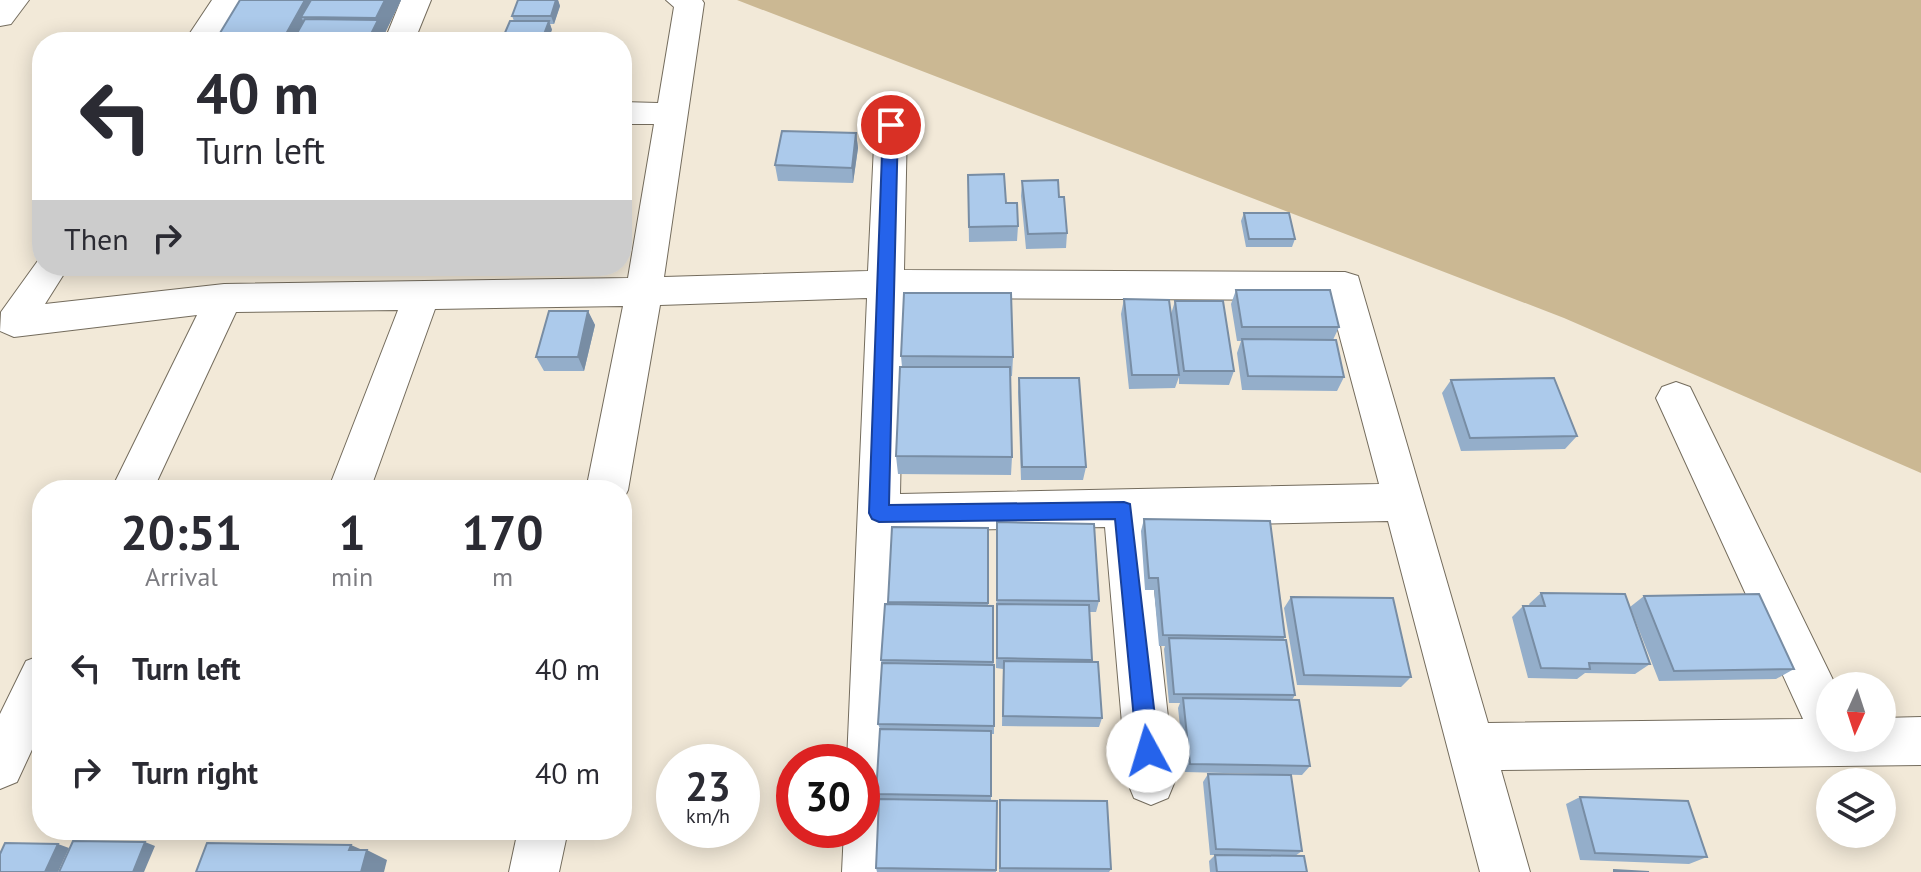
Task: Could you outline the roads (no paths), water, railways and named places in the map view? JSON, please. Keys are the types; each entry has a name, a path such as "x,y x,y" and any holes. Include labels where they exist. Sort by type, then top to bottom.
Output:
{"street":[{"path":"0,17 14,0"},
{"path":"206,32 227,0"},
{"path":"403,32 416,0"},
{"path":"609,480 644,292 689,3 681,0"},
{"path":"632,113 672,114"},
{"path":"867,872 891,125"},
{"path":"7,322 43,276"},
{"path":"7,322 224,298 300,281 422,295 886,284 1345,286 1505,872"},
{"path":"353,480 422,295"},
{"path":"137,480 224,298"},
{"path":"1676,398 1816,695"},
{"path":"879,513 1405,502"},
{"path":"1124,510 1151,781"},
{"path":"0,765 32,698"},
{"path":"1472,747 1816,736"},
{"path":"1896,739 1921,741"},
{"path":"534,872 541,840"}]}
